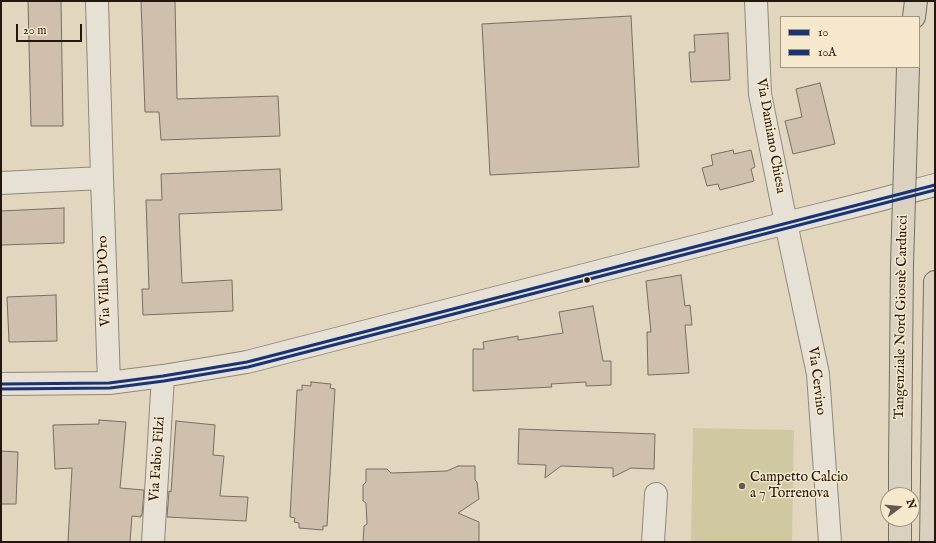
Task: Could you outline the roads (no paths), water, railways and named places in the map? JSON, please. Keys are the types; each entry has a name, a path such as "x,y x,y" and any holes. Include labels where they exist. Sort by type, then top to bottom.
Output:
{"highway":[{"path":"914,16 916,1"},
{"name":"Tangenziale Nord Giosuè Carducci","path":"900,487 902,265 908,68"},
{"path":"931,542 935,282"},
{"path":"900,527 900,542"}],"street":[{"name":"Via Villa D'Oro","path":"97,1 109,384"},
{"name":"Via Damiano Chiesa","path":"756,1 760,94 786,223"},
{"path":"1,183 102,178"},
{"path":"1,384 109,384 247,362 935,185"},
{"name":"Via Cervino","path":"786,223 818,374 830,542"},
{"name":"Via Fabio Filzi","path":"152,542 163,376"},
{"path":"653,542 656,494"}],"place":[{"name":"Campetto Calcio a 7 Torrenova","path":"742,486"}]}
